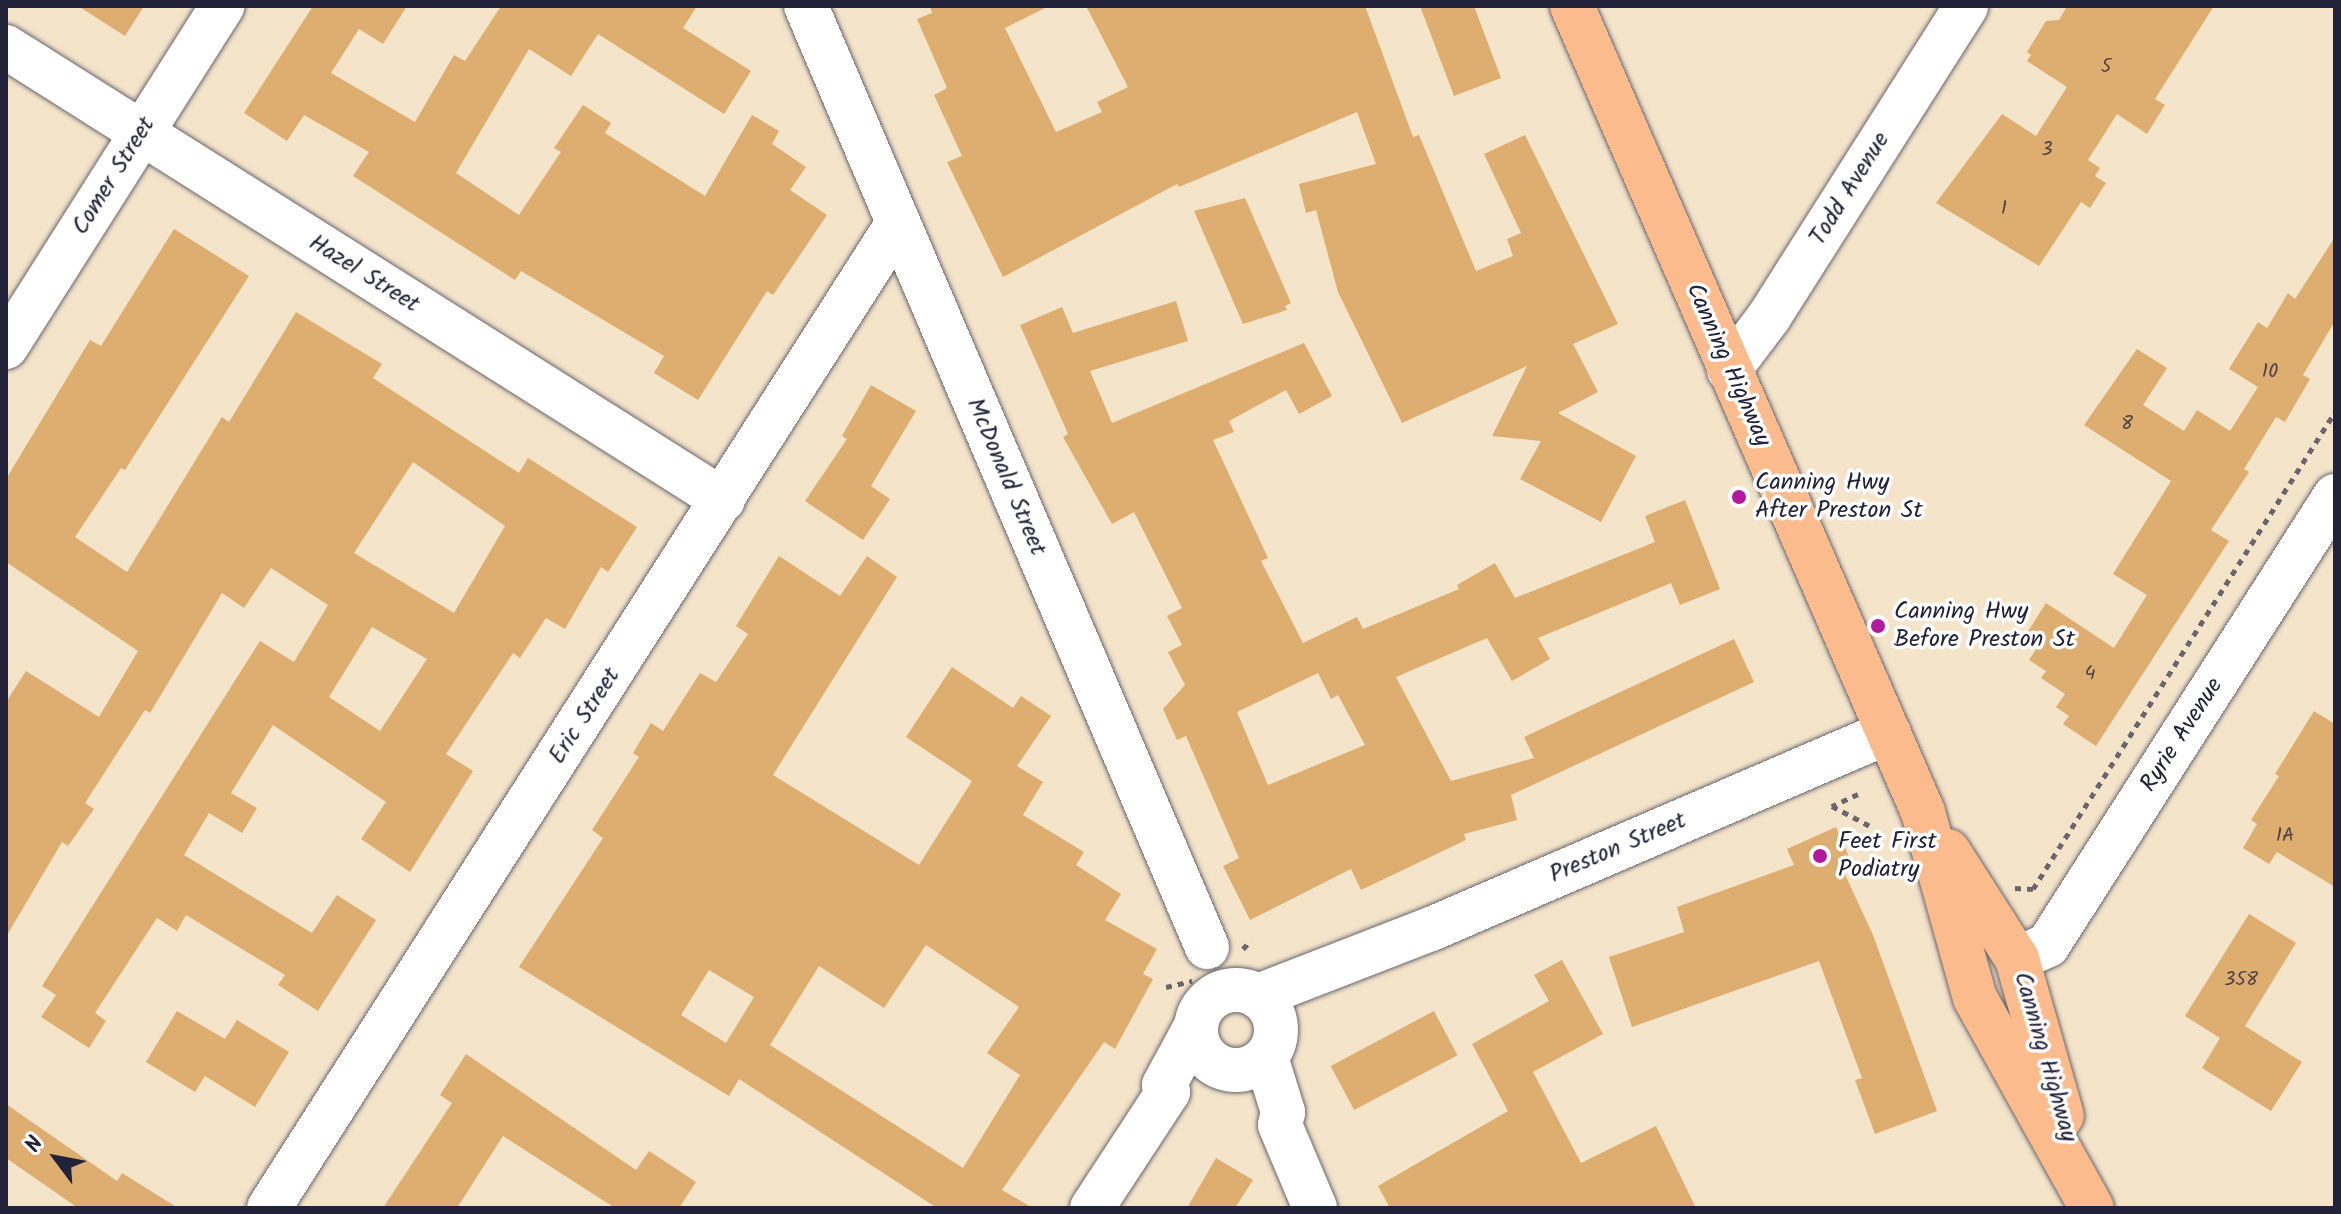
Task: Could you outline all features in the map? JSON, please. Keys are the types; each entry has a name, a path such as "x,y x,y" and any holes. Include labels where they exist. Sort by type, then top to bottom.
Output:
{"highway":[{"name":"Canning Highway","path":"1572,6 1923,812 1975,998 2086,1196"},
{"name":"Canning Highway","path":"1923,812 2017,959 2086,1196"}],"street":[{"name":"Comer Street","path":"6,347 222,6"},
{"name":"McDonald Street","path":"806,6 1207,947 1202,954 1237,1028 1283,1112 1280,1125 1315,1208"},
{"name":"Todd Avenue","path":"1729,370 1769,317 1966,6"},
{"name":"Hazel Street","path":"6,47 723,500"},
{"name":"Eric Street","path":"269,1208 898,223"},
{"name":"Ryrie Avenue","path":"2017,959 2048,945 2335,496"},
{"name":"Preston Street","path":"1092,1208 1168,1092 1174,1094 1237,1028 1335,963 1347,964 1888,732"}],"path":[{"path":"2007,887 2033,889 2335,412"},
{"path":"1858,794 1832,806 1872,827"}],"building":[{"path":"78,6 144,6 125,36"},
{"path":"313,6 407,6 383,44 359,29 331,73 415,122 454,55 465,61 501,6 697,6 683,28 751,71 724,114 598,34 571,76 529,49 456,173 519,215 561,152 554,148 583,105 611,123 605,133 705,196 752,115 779,131 772,144 806,167 790,190 827,215 773,295 767,291 698,400 654,373 664,356 521,271 515,280 353,176 369,152 304,115 287,141 244,113"},
{"path":"930,6 1049,6 1005,28 1056,132 1102,112 1097,102 1128,87 1086,6 1365,6 1413,137 1419,135 1476,271 1513,256 1507,239 1521,233 1484,154 1525,135 1618,324 1573,344 1598,392 1558,413 1636,456 1601,522 1520,479 1541,441 1492,436 1527,366 1402,423 1338,292 1316,210 1306,213 1299,184 1376,164 1357,112 1179,187 1177,184 1003,277 947,162 962,156 934,95 947,88 917,19 932,13"},
{"path":"1420,6 1474,6 1501,78 1454,96"},
{"path":"2067,6 2214,6 2155,99 2165,105 2147,134 2117,114 2088,160 2100,168 2095,176 2106,183 2090,208 2081,202 2039,266 1936,203 2002,114 2036,136 2067,87 2027,61 2031,55 2027,52 2046,21 2059,20"},
{"path":"1245,198 1291,303 1285,306 1287,310 1243,324 1194,211"},
{"path":"174,229 249,276 125,470 121,468 75,537 127,572 222,417 229,422 296,312 382,364 373,378 519,473 528,458 637,527 608,572 601,567 565,629 546,618 520,658 513,653 446,754 473,771 410,872 361,839 386,802 273,725 231,793 257,808 242,833 209,813 184,855 312,933 337,895 376,920 318,1011 278,985 285,975 186,915 177,931 157,918 95,1013 106,1021 89,1048 41,1017 56,995 42,986 260,641 294,662 328,605 271,568 244,608 222,593 150,713 145,710 85,803 94,809 68,846 62,842 6,937 6,702 26,671 99,717 138,651 6,562 6,479 90,340 101,346","holes":["413,462 505,526 454,613 354,553","372,627 427,659 380,731 329,697"]},
{"path":"2335,237 2335,321 2303,375 2310,379 2285,422 2276,417 2244,469 2249,472 2211,530 2229,541 2096,746 2063,724 2069,716 2056,707 2065,694 2041,678 2046,671 2029,660 2037,648 2023,639 2046,603 2114,648 2147,595 2113,574 2171,481 2084,425 2137,349 2167,368 2143,405 2184,431 2197,410 2230,431 2258,387 2229,369 2258,322 2267,328 2288,293 2295,299"},
{"path":"1176,301 1188,341 1090,371 1112,423 1304,343 1332,396 1299,414 1286,390 1229,421 1234,432 1213,440 1268,558 1261,561 1303,643 1357,617 1363,629 1459,589 1457,585 1495,563 1515,598 1655,542 1645,516 1685,500 1720,589 1680,605 1671,583 1538,638 1550,659 1512,681 1487,638 1396,677 1451,781 1534,758 1524,737 1734,639 1754,682 1511,795 1517,820 1464,834 1466,840 1361,890 1351,869 1250,920 1223,866 1239,858 1186,736 1177,740 1163,709 1185,685 1168,652 1182,645 1167,616 1182,608 1134,512 1112,524 1063,437 1068,434 1020,325 1062,307 1073,333","holes":["1318,673 1331,699 1338,695 1365,745 1268,785 1237,712"]},
{"path":"871,385 916,411 871,486 890,499 863,540 805,501 847,439 842,436"},
{"path":"779,556 840,596 867,556 897,577 773,775 919,865 972,781 906,737 952,667 1013,708 1021,696 1051,716 1017,766 1043,782 1023,815 1084,852 1076,865 1121,894 1105,920 1157,949 1143,974 1153,979 1115,1049 1104,1042 1002,1190 1033,1208 937,1208 739,1079 729,1096 519,967 603,838 592,830 639,757 633,753 651,723 663,731 700,673 716,682 748,634 736,626","holes":["926,945 1019,1007 987,1053 1020,1075 963,1168 770,1045 819,966 884,1008","709,970 754,997 726,1043 681,1015"]},
{"path":"2314,711 2335,724 2335,887 2277,852 2269,864 2243,848 2257,824 2251,820"},
{"path":"1836,827 1852,864 1842,868 1873,935 1937,1111 1875,1134 1855,1080 1862,1078 1819,961 1632,1027 1609,957 1684,932 1677,907 1794,865 1787,849"},
{"path":"2249,914 2296,943 2245,1026 2302,1062 2271,1111 2202,1068 2220,1038 2185,1016"},
{"path":"1562,960 1603,1034 1533,1072 1581,1163 1656,1126 1696,1208 1390,1208 1378,1186 1508,1111 1472,1044 1549,1001 1534,975"},
{"path":"177,1011 225,1039 237,1020 289,1052 255,1107 205,1076 195,1092 146,1062"},
{"path":"1434,1011 1457,1055 1354,1110 1331,1066"},
{"path":"466,1054 636,1170 649,1151 696,1182 679,1208 615,1208 503,1136 457,1208 383,1208 452,1103 440,1095"},
{"path":"6,1104 117,1181 122,1173 178,1208 78,1208 6,1158"},
{"path":"1216,1158 1253,1180 1235,1208 1187,1208"}],"place":[{"name":"Canning Hwy After Preston St","path":"1739,497"},
{"name":"Canning Hwy Before Preston St","path":"1878,626"},
{"name":"Feet First Podiatry","path":"1820,856"}]}
